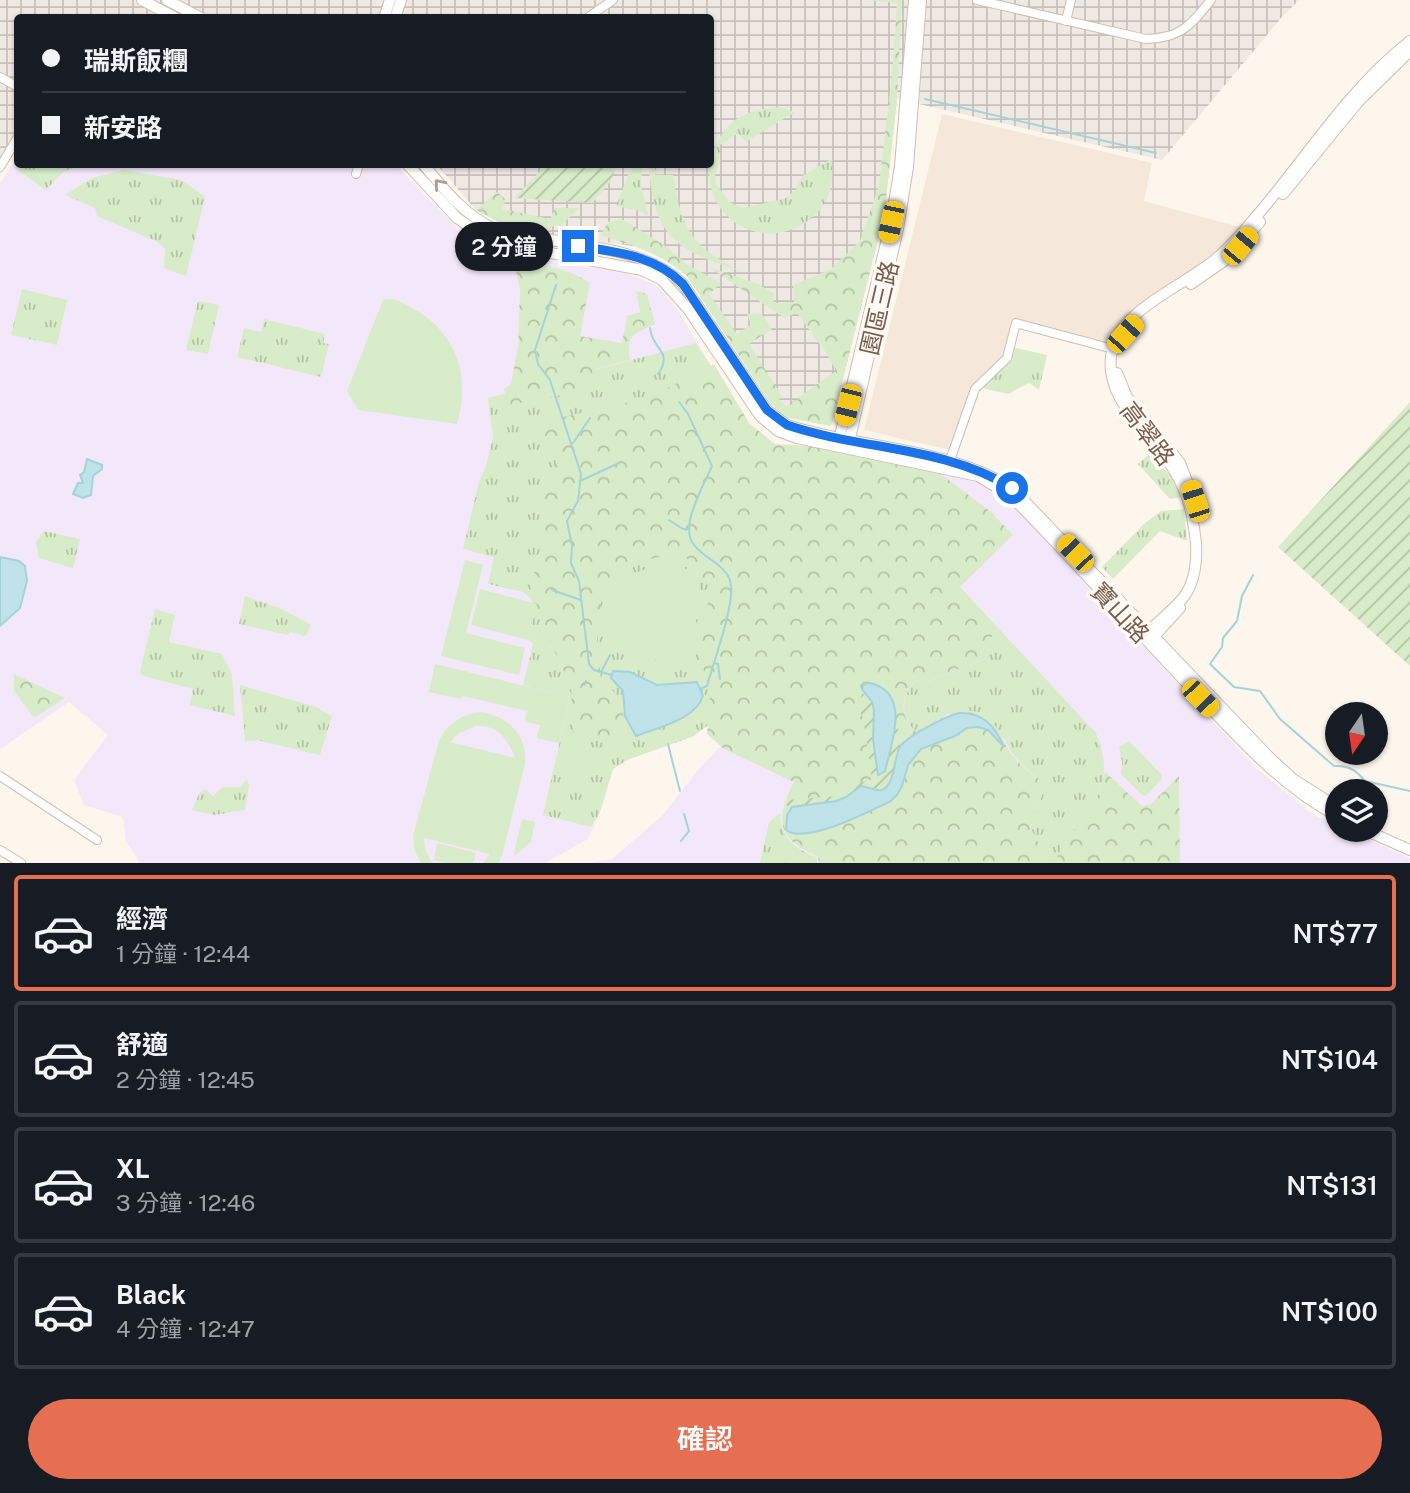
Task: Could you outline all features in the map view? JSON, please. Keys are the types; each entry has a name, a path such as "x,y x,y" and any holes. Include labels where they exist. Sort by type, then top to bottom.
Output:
{"street":[{"path":"142,0 168,14"},
{"path":"167,0 193,14"},
{"path":"593,14 612,0"},
{"name":"園區三路","path":"844,442 891,222 900,166 914,0"},
{"name":"園區三路","path":"844,442 898,229 908,167 921,0"},
{"path":"977,0 1146,39 1166,39 1186,30 1211,0"},
{"path":"1066,21 1071,0"},
{"path":"1115,349 1120,329 1134,316 1217,258 1269,201 1357,91 1410,41"},
{"path":"1115,349 1136,322 1209,273 1240,246 1352,109 1388,70 1410,51"},
{"path":"0,167 14,144"},
{"path":"356,174 358,168"},
{"path":"411,168 457,218 483,236 513,246 642,270 662,281 688,309 753,407 768,424 785,434 844,442"},
{"path":"426,168 460,207 479,222 494,229 636,256 663,267 683,284 775,418 800,429 844,442"},
{"path":"948,465 975,389 1007,358 1016,323 1115,349"},
{"name":"高翠路","path":"1115,349 1118,380 1127,397 1180,463 1195,501 1200,540 1201,571 1194,584 1149,637"},
{"name":"寶山路","path":"844,442 986,473 1012,488 1216,714 1325,810"},
{"path":"0,776 97,840"},
{"name":"寶山路","path":"1291,782 1325,800"},
{"path":"1388,833 1410,843"},
{"path":"1388,840 1410,850"},
{"path":"0,850 21,863"}],"shaded area":[{"path":"0,0 1299,0 1162,160 897,99 884,216 831,426 785,417 771,404 687,276 667,260 639,247 545,233 499,222 476,210 440,168 714,168 714,14 14,14 14,154 0,175"},
{"path":"942,114 1152,163 1144,201 1239,227 1214,256 1120,325 1109,342 1014,321 1004,357 972,388 950,450 864,430"},
{"path":"14,162 14,168 399,168 459,230 481,244 506,252 629,274 658,286 676,307 714,371 694,736 627,760 613,769 600,812 588,839 545,863 139,863 126,842 123,817 84,805 74,780 108,735 69,702 0,749 0,183"},
{"path":"825,447 966,478 988,487 1008,500 1256,768 1312,814 1325,820 1325,842 1373,842 1410,858 1410,863 590,863 612,859 662,816 699,769 740,725"}],"green space":[{"path":"866,0 902,0 897,99 884,216 831,426 785,417 771,404 687,276 657,256 601,235 608,222 622,219 667,247 686,264 721,283 709,294 737,334 751,324 747,314 762,314 772,329 749,344 782,396 779,400 786,406 836,371 797,313 784,318 709,267 758,284 773,293 774,303 794,302 793,285 831,269 860,241 879,185 897,3"},
{"path":"779,107 795,112 746,142 738,133 720,145 716,184 729,202 743,208 784,199 796,190 802,176 831,159 832,183 824,205 802,225 776,233 751,231 728,217 719,206 710,184 709,168 714,168 714,149 726,129 742,116"},
{"path":"73,168 63,172 46,190 18,170"},
{"path":"543,168 615,168 613,178 593,203 514,198"},
{"path":"633,168 642,168 641,184 648,216 640,211 616,206"},
{"path":"649,168 656,168 655,175 673,175 680,210 691,234 710,253 740,271 699,256 672,237 663,225 651,190"},
{"path":"124,170 182,180 205,197 186,276 164,268 165,249 158,242 97,216 95,208 65,195 92,178"},
{"path":"497,192 506,200 502,209 550,219 555,208 579,208 561,226 555,225 545,233 499,222 476,210"},
{"path":"514,261 563,270 590,283 580,336 622,343 627,316 640,312 636,291 647,294 655,324 633,336 629,345 630,360 596,369 593,389 508,405 504,389 511,384 518,346 520,289"},
{"path":"22,289 67,300 57,345 11,335"},
{"path":"393,299 429,319 442,332 452,348 459,364 462,383 457,424 358,410 347,391 383,300"},
{"path":"198,301 219,305 208,354 186,350"},
{"path":"264,319 325,334 323,343 329,344 321,377 237,357 244,328 261,332"},
{"path":"696,343 714,371 734,572 712,722 694,736 627,760 613,769 600,812 591,827 543,815 570,697 523,685 533,644 528,640 537,604 523,592 488,584 494,557 463,549 493,438 488,398"},
{"path":"1012,347 1047,355 1039,390 1029,383 1008,394 982,388"},
{"path":"1013,350 1037,356 1034,369 1010,364"},
{"path":"714,364 749,423 775,444 825,447 938,472 991,512 1013,535 960,587 999,629 992,636 986,658 924,683 915,680 904,700 904,713 916,732 945,716 966,711 986,716 994,724 1017,760 1028,772 1046,784 1030,827 1049,863 819,863 818,856 794,843 787,835 782,817 794,782 724,749 707,734 710,694 699,652 697,622 714,593 681,551 635,563 603,584 597,640 601,681 616,696 628,731 602,743 573,732 571,687 529,595 541,546 543,499 557,458 536,423 648,398"},
{"path":"1410,402 1410,666 1278,547"},
{"path":"1150,453 1171,476 1182,497 1170,499 1138,464"},
{"path":"1184,509 1187,541 1160,531 1113,579 1102,567 1144,524 1161,511"},
{"path":"44,531 80,539 73,568 39,558 36,542"},
{"path":"675,559 700,583 694,619 695,648 662,662 640,653 616,649 607,616 612,581"},
{"path":"465,560 483,565 466,633 525,648 519,675 441,656"},
{"path":"480,589 537,604 528,640 471,625"},
{"path":"245,596 282,609 311,625 306,636 290,632 288,635 239,624"},
{"path":"155,609 175,615 169,642 222,654 232,675 235,716 190,705 193,689 143,676 140,671"},
{"path":"999,629 1096,733 1102,752 1104,771 1098,794 1054,863 1049,863 1030,827 1046,784 1027,770 1005,739 948,714 916,732 905,713 907,693 915,680 925,683 986,658 992,636"},
{"path":"435,664 570,697 559,743 537,738 540,725 525,722 527,711 463,696 461,699 429,692"},
{"path":"14,674 65,698 34,718 14,691"},
{"path":"240,685 316,707 332,716 320,755 257,740 245,741"},
{"path":"862,694 869,694 877,707 898,728 896,764 890,780 878,790 867,788 825,803 787,806 787,800 837,796 855,783 872,778 863,718 858,707"},
{"path":"474,713 491,714 508,723 520,736 525,754 525,764 502,856 498,863 483,863 490,854 424,838 425,849 432,863 421,863 414,849 413,836 439,740 451,724","holes":["476,726 484,726 501,734 515,758 450,742 459,733"]},
{"path":"572,736 591,741 582,780 562,776"},
{"path":"1129,741 1162,775 1162,779 1146,796 1121,774 1119,747"},
{"path":"1105,772 1142,806 1151,804 1179,776 1180,863 1053,863 1099,793"},
{"path":"247,779 249,786 245,810 214,815 192,810 199,794 205,789 213,796 223,787 240,787"},
{"path":"780,813 783,829 790,841 816,857 817,863 760,863 769,822"},
{"path":"522,819 535,822 531,842 513,857"},
{"path":"437,843 476,853 473,863 445,863 434,860"}],"water":[{"path":"87,459 102,465 102,469 93,476 91,495 83,498 73,494 78,483 83,483 80,475 84,472"},
{"path":"0,557 19,561 25,566 27,581 20,608 0,626"},
{"path":"613,671 630,672 657,685 697,682 703,696 699,704 684,717 636,736 625,716 623,691 611,678"},
{"path":"870,683 883,689 891,697 895,708 894,734 885,771 878,775 873,740 874,710 872,702 862,689 864,684"},
{"path":"959,713 975,715 987,722 1004,747 988,730 967,728 955,736 921,749 908,765 902,786 891,801 822,830 795,833 786,830 787,815 792,807 837,801 861,786 877,790 888,786 901,745 928,726"}],"waterway":[{"path":"925,99 1156,153"},
{"path":"556,285 535,350 538,364 550,380 581,474 578,501 567,521 572,546 571,563 579,581 589,664 594,670 612,675"},
{"path":"650,328 664,360 658,374"},
{"path":"679,402 688,414 712,466 691,515 689,534 697,548 726,573 731,586 729,607 718,650 707,686 700,689"},
{"path":"573,443 590,418"},
{"path":"580,481 617,464"},
{"path":"669,520 683,529 689,529"},
{"path":"1253,575 1242,596 1237,621 1223,638 1222,647 1210,664 1234,687 1260,691 1280,719 1334,766 1351,769 1365,781 1410,791"},
{"path":"552,590 581,600"},
{"path":"601,672 610,655"},
{"path":"714,663 718,664 720,679"},
{"path":"584,685 586,681"},
{"path":"668,744 680,791"},
{"path":"681,841 689,831 684,814"}],"route":[{"path":"578,246 636,256 672,273 683,284 767,410 787,425 949,461 993,476 1012,488"}]}
